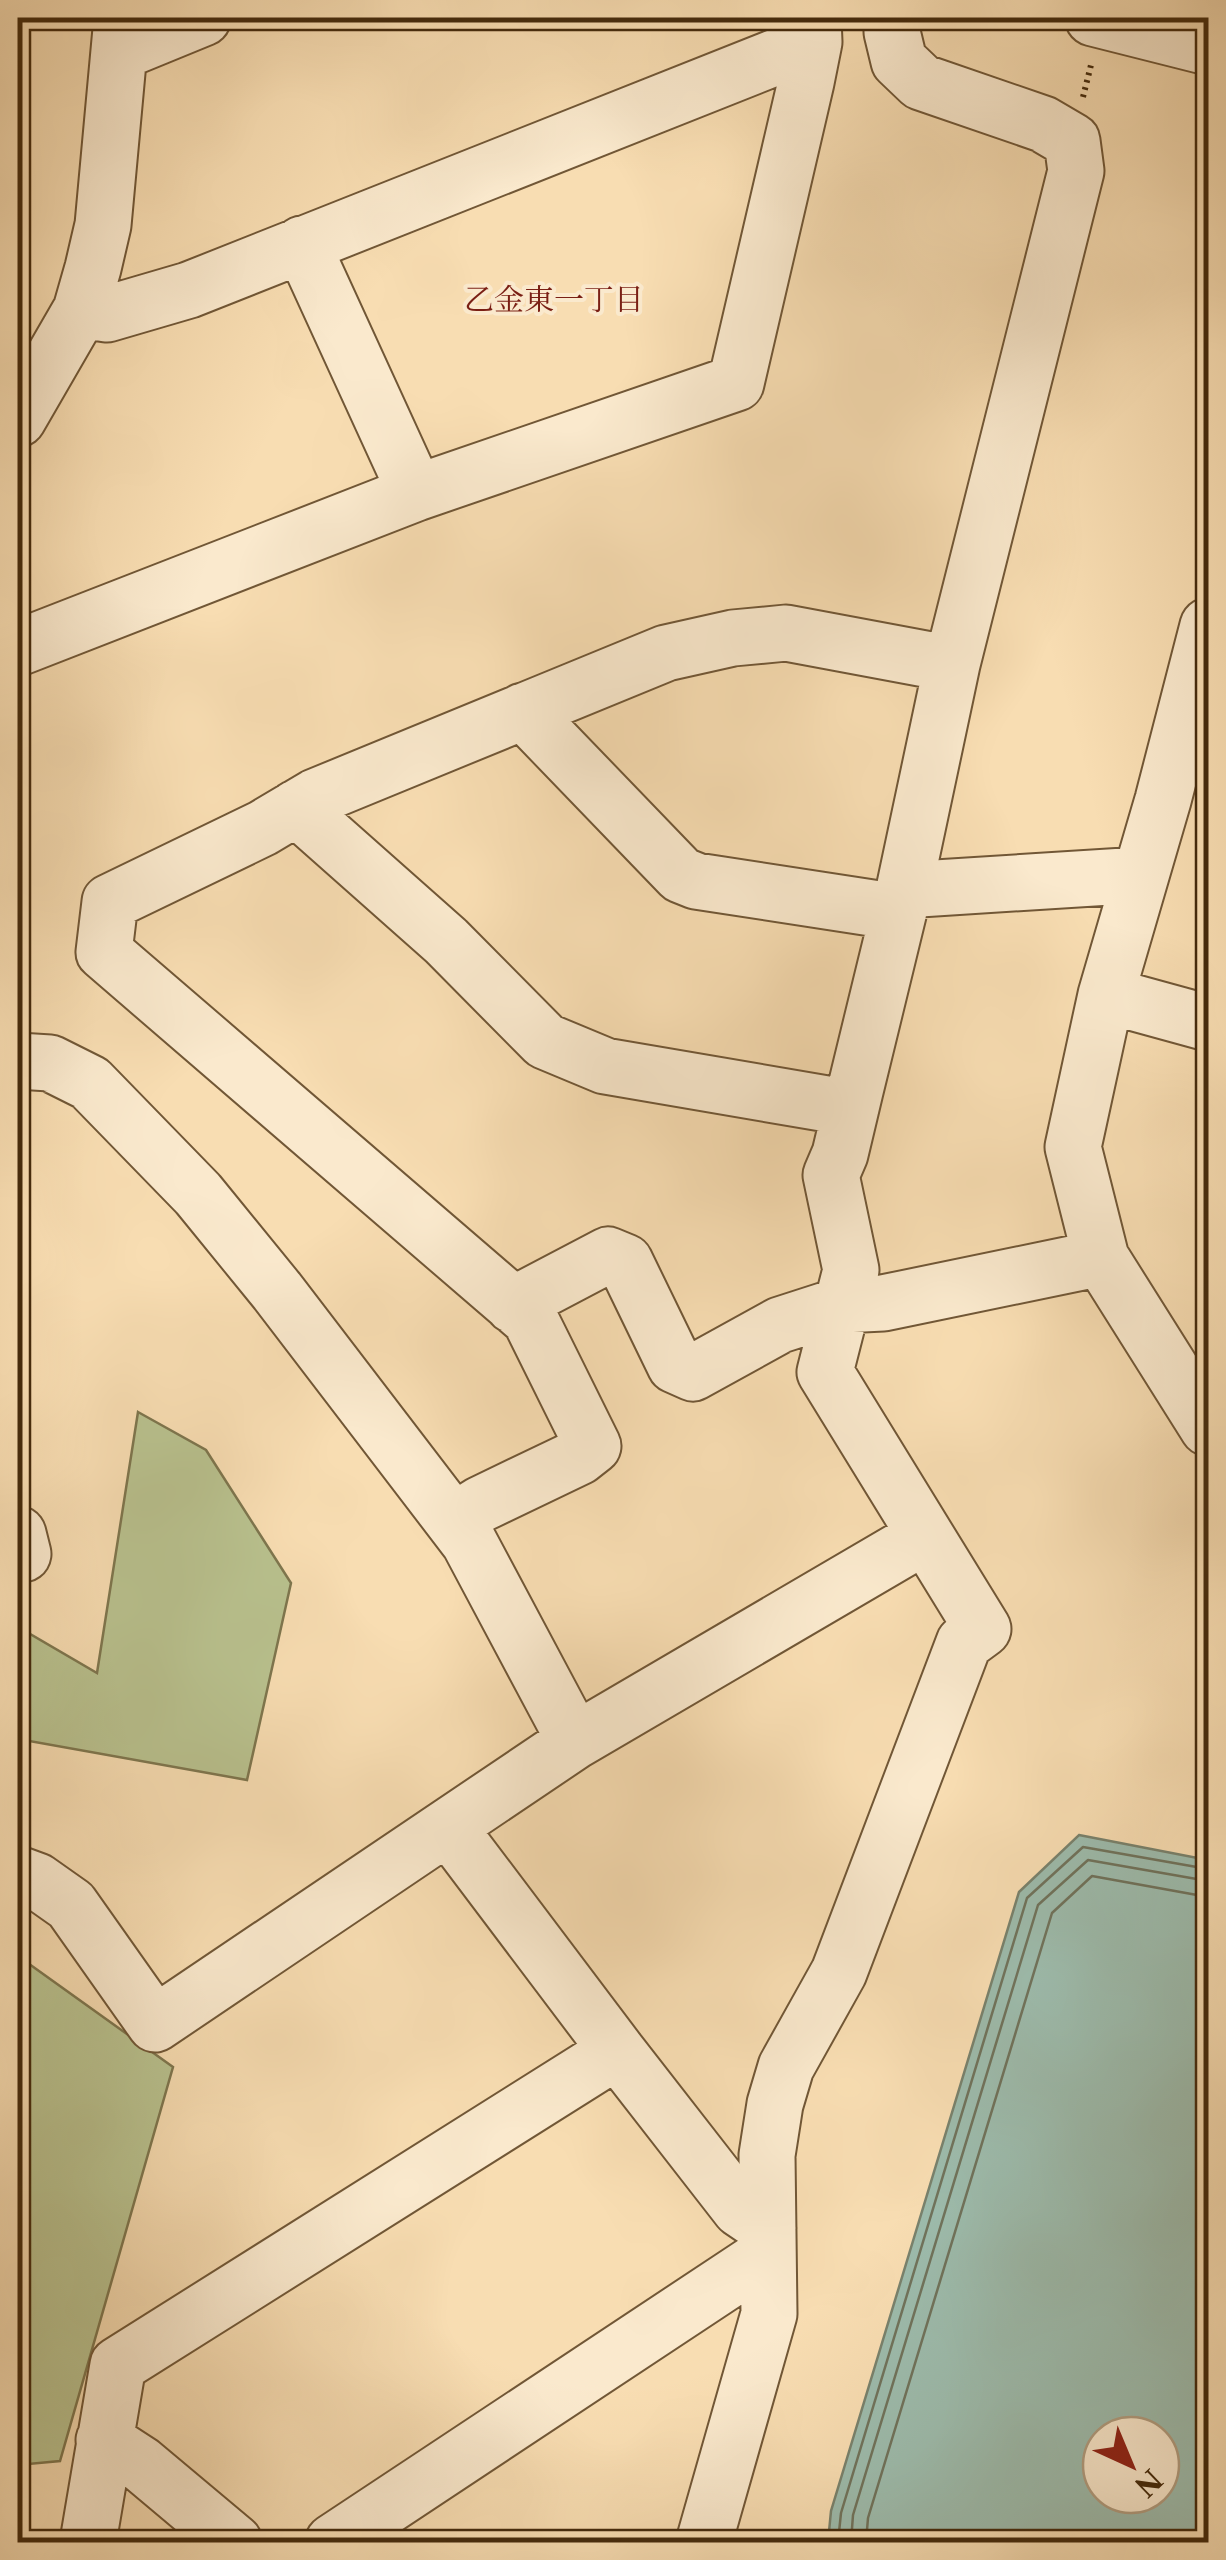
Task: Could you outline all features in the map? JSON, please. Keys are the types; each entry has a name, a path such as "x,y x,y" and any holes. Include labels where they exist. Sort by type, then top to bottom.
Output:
{"street":[{"path":"21,407 81,310 103,225 121,35 203,18"},
{"path":"704,2542 769,2314 767,2155 774,2104 786,2067 839,1972 964,1643 983,1629 824,1372 851,1270 831,1175 840,1154 901,901 952,664 1076,171 1072,142 1043,124 921,82 899,61 892,18"},
{"path":"1098,19 1204,46"},
{"path":"81,310 107,314 189,290 814,30"},
{"path":"18,648 416,493 736,383 814,30"},
{"path":"302,244 416,493"},
{"path":"1208,626 1186,807 1141,875 1106,996 1073,1147 1102,1258 1208,1428"},
{"path":"454,1521 580,1457 593,1446 530,1319 104,952 110,902 262,828 316,797 666,653 733,638 786,633 952,664"},
{"path":"524,712 681,875 696,881 901,901 1141,875"},
{"path":"296,808 446,941 546,1041 604,1066 851,1108"},
{"path":"1106,996 1208,1023"},
{"path":"18,1062 50,1063 90,1083 198,1194 469,1542 575,1742"},
{"path":"513,1305 608,1255 625,1262 675,1364 692,1374 780,1325 842,1306 883,1303 1102,1258"},
{"path":"18,1874 71,1905 155,2024 575,1742 926,1536"},
{"path":"448,1827 617,2052 768,2241"},
{"path":"88,2542 118,2365 617,2052"},
{"path":"333,2542 768,2241"},
{"path":"104,2440 141,2464 234,2542"}],"path":[{"path":"1072,142 1098,19"}],"green space":[{"path":"138,1412 206,1450 291,1583 247,1780 18,1739 18,1627 97,1673"},
{"path":"18,1956 173,2067 60,2461 18,2465"}],"water":[{"path":"1079,1835 1208,1860 1208,2542 828,2542 831,2511 1019,1892"}],"district":[{"name":"乙金東一丁目","path":"554,300"}]}
